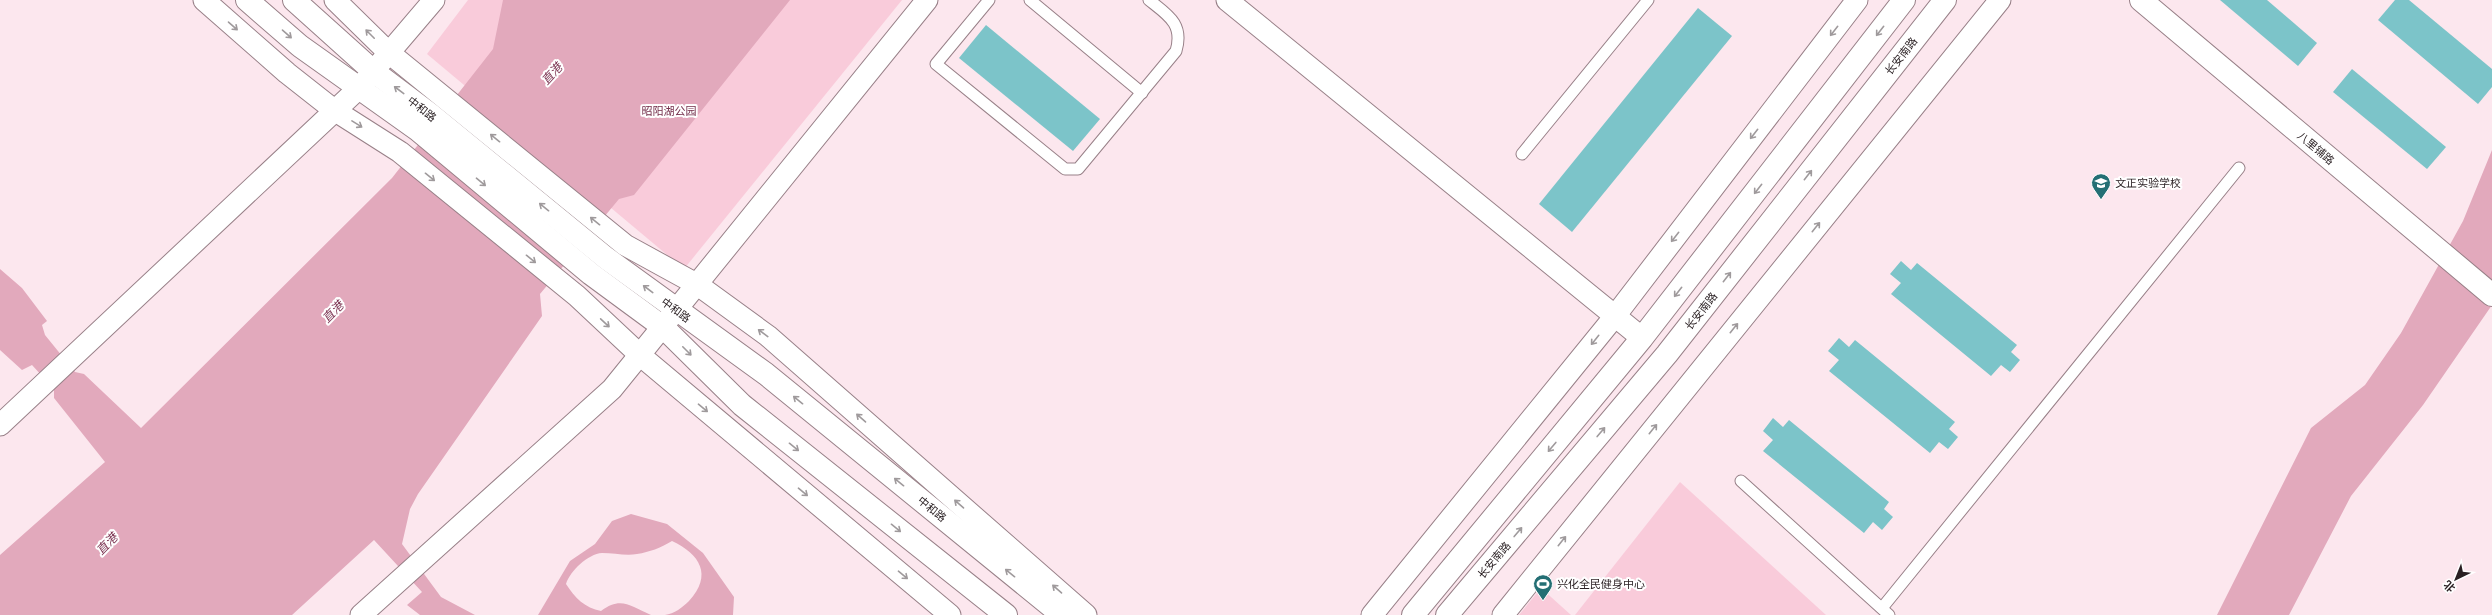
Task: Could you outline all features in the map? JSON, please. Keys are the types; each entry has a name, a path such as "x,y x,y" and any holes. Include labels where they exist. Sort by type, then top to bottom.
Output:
{"main road":[{"name":"中和路","path":"246,0 300,46 358,88 424,122 606,258 669,318 742,405 1006,615"},
{"name":"中和路","path":"294,0 373,71 424,122 591,274 766,374 1062,615"},
{"path":"1413,615 1642,338 1904,0"},
{"name":"长安南路","path":"1448,615 1667,354 1945,0"},
{"name":"八里铺路","path":"2141,0 2492,295"}],"street":[{"path":"204,0 287,73 334,110 400,152 577,296 641,356 950,615"},
{"path":"335,0 388,52 625,245 698,285 768,336 1086,615"},
{"path":"0,425 358,88 434,0"},
{"path":"361,615 612,389 641,356 669,318 698,285 927,0"},
{"path":"1227,0 1642,338"},
{"path":"1372,615 1615,316 1857,0"},
{"path":"1503,615 2000,0"}],"lane":[{"path":"989,0 936,64 1065,169 1078,169 1176,51 1180,38 1177,26 1168,15 1149,0"},
{"path":"1030,0 1142,93"},
{"path":"1522,154 1648,0"},
{"path":"1741,481 1885,612 2239,168"}],"green space":[{"name":"昭阳湖公园","path":"468,0 902,0 684,269 427,54"},
{"path":"1680,482 1826,615 1575,615"},
{"name":"兴化全民健身中心","path":"1541,588 1571,615 1519,615"}],"water":[{"name":"直港","path":"503,0 790,0 634,195 619,199 540,294 542,316 418,494 410,509 402,544 441,597 475,615 420,615 407,605 422,592 374,540 292,615 0,615 0,555 105,462 54,398 54,389 32,365 22,370 0,350 0,269 22,288 47,321 42,325 45,335 75,372 84,374 141,428 392,178 493,49"},
{"path":"2492,150 2492,305 2423,405 2351,496 2289,615 2217,615 2311,428 2365,385 2401,333 2463,221"},
{"path":"631,514 667,524 703,553 734,597 733,615 665,615 678,610 689,601 696,591 702,574 700,566 690,552 672,541 655,549 637,554 629,555 602,553 591,556 575,569 566,584 581,602 595,610 601,611 608,606 620,603 626,604 651,615 538,615 570,561 595,544 612,521"}],"building":[{"path":"2220,0 2267,0 2317,43 2298,66"},
{"path":"2395,0 2409,0 2492,69 2492,87 2478,104 2378,20"},
{"path":"1698,8 1732,36 1572,232 1539,204"},
{"path":"986,25 1100,119 1073,151 959,58"},
{"path":"2352,69 2446,147 2427,169 2333,92"},
{"path":"1901,261 1911,270 1917,263 2017,345 2011,352 2020,360 2010,372 2001,365 1991,376 1891,294 1901,283 1890,274"},
{"path":"1839,338 1849,347 1855,340 1955,422 1949,429 1958,437 1948,449 1939,442 1930,453 1829,371 1839,360 1828,351"},
{"path":"1773,418 1783,427 1789,420 1889,502 1884,509 1893,517 1882,530 1873,522 1864,533 1763,451 1773,440 1763,431"}],"place":[{"name":"文正实验学校","path":"2101,200"},
{"name":"兴化全民健身中心","path":"1543,601"}]}
